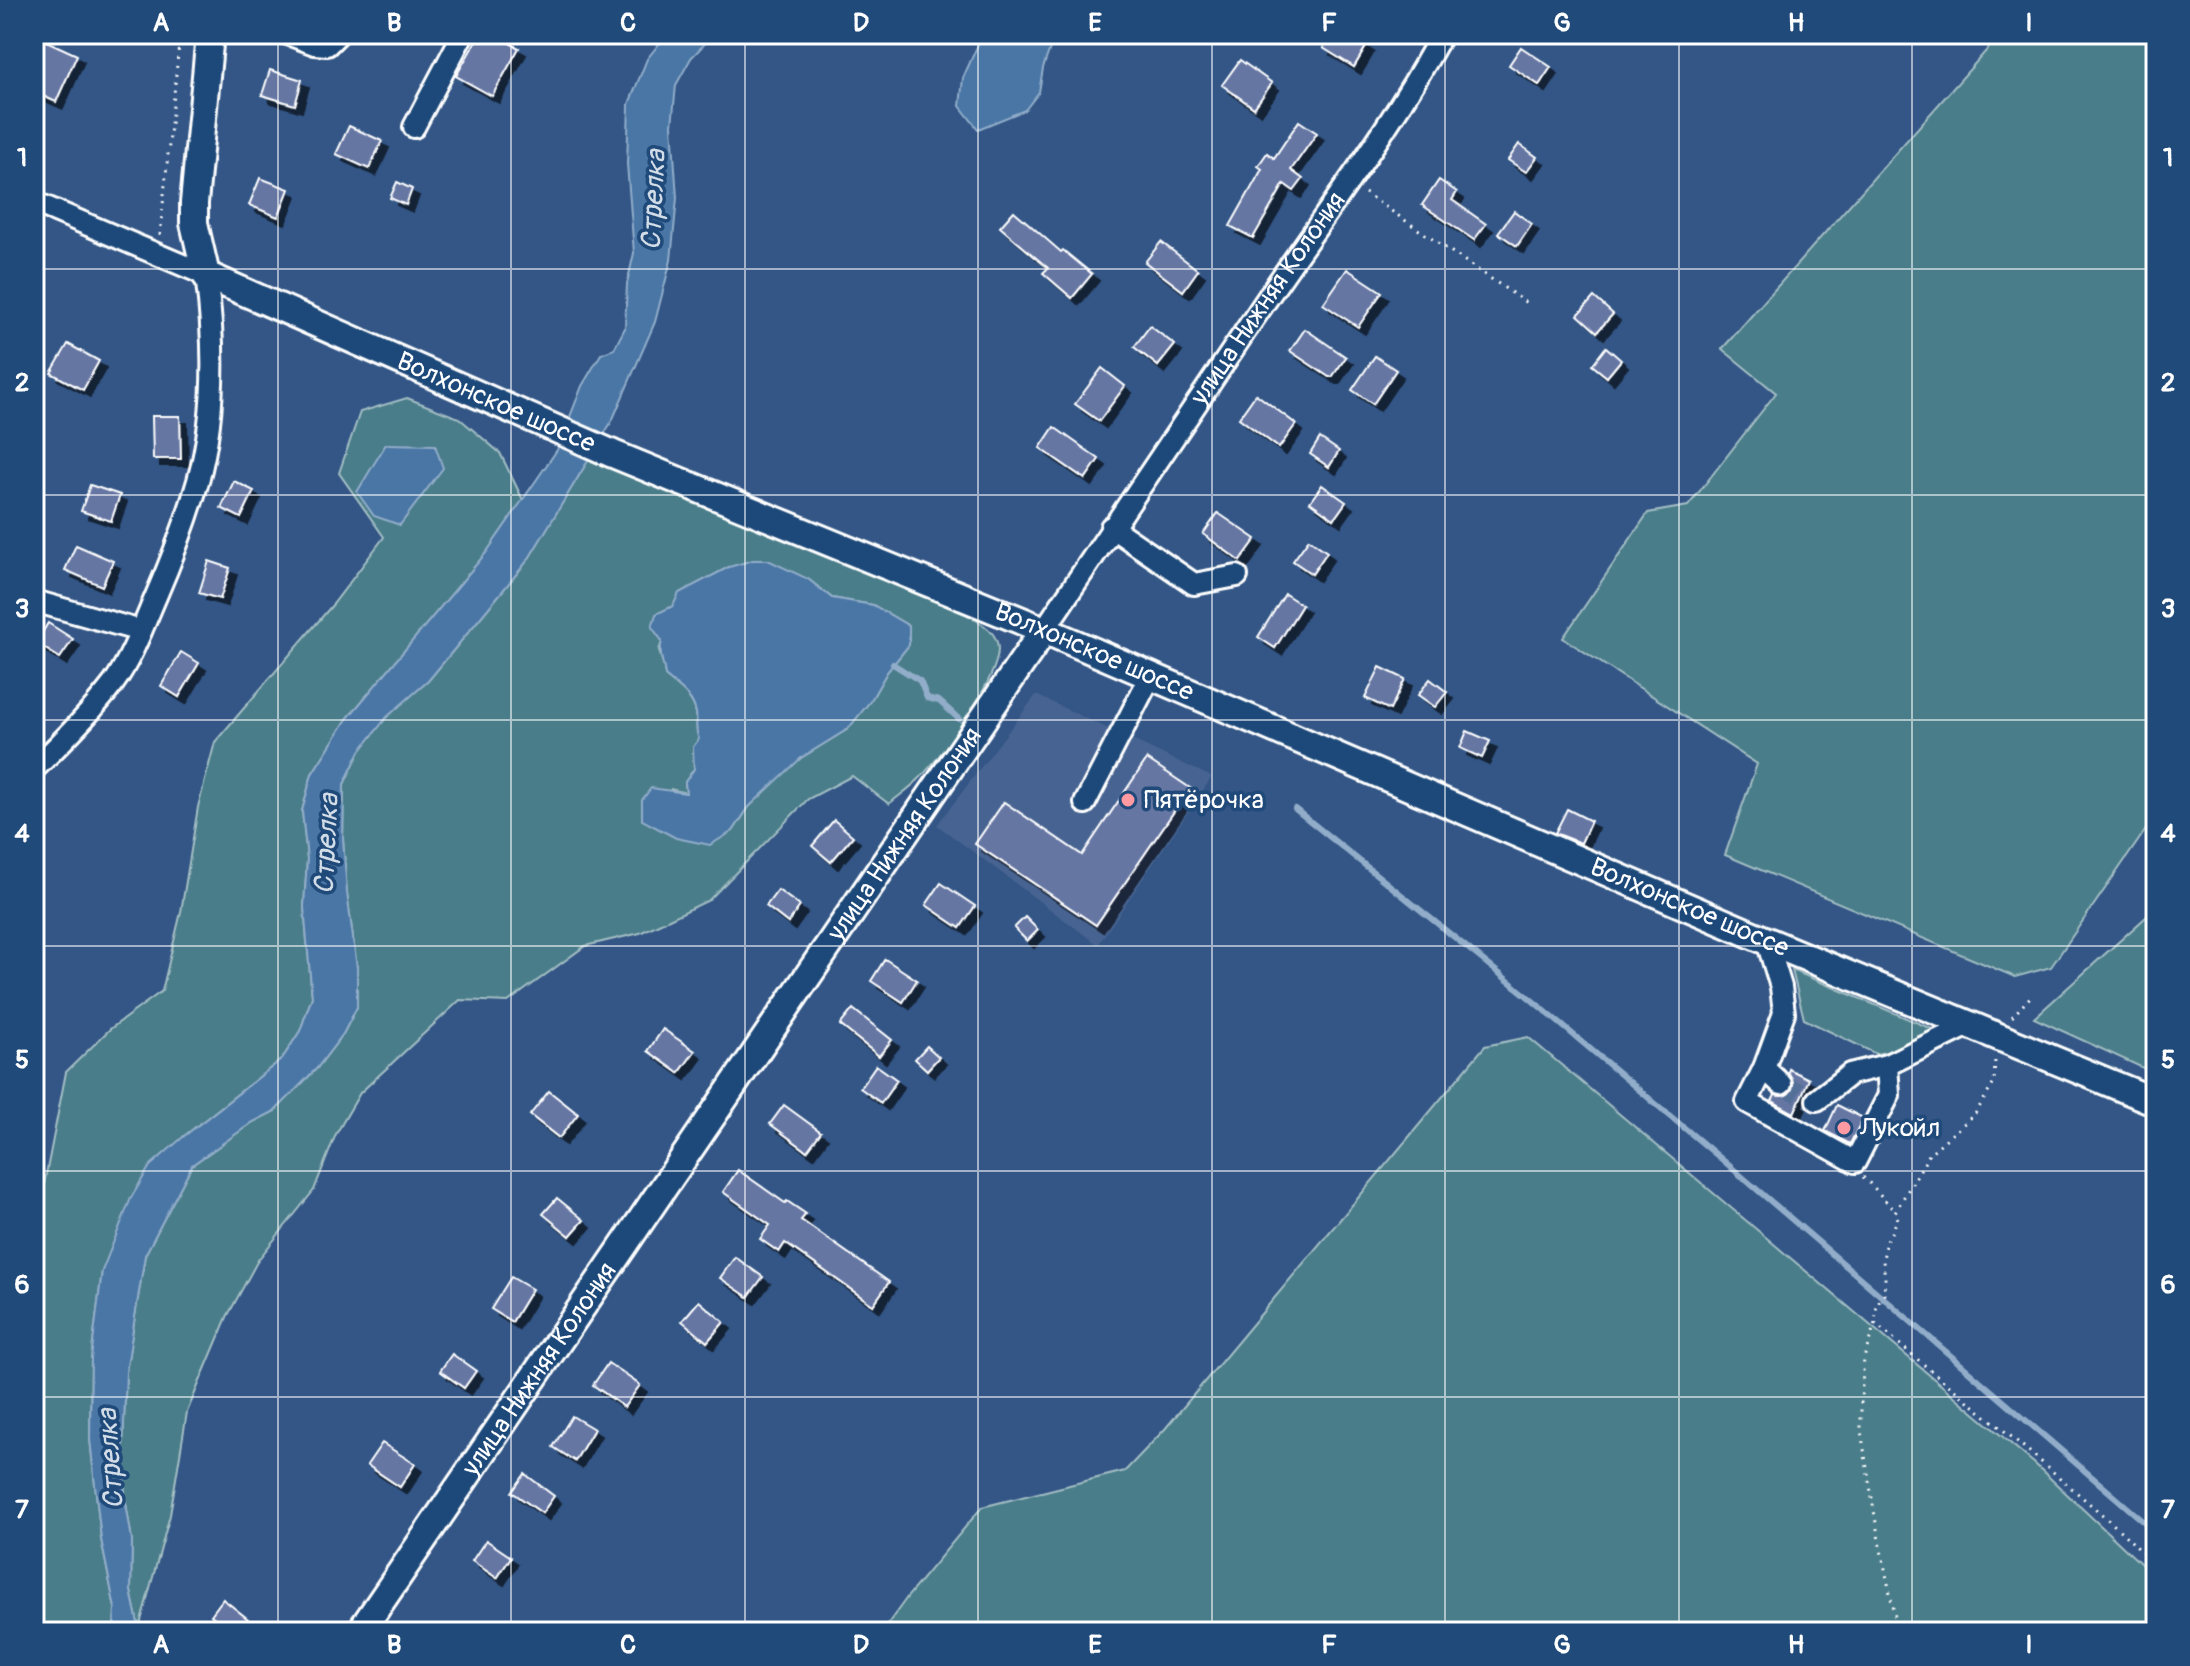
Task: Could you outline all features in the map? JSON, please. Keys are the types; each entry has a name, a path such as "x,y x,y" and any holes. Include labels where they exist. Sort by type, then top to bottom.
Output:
{"main road":[{"path":"206,275 194,223 194,203 210,34"},
{"name":"Волхонское шоссе","path":"206,275 613,454 1044,630 1767,941 2156,1102"},
{"name":"улица Нижняя Колония","path":"360,1632 1044,630"}],"street":[{"path":"288,34 327,45 338,34"},
{"path":"414,127 463,34"},
{"name":"улица Нижняя Колония","path":"1044,630 1111,527 1349,182 1442,34"},
{"name":"Волхонское шоссе","path":"34,202 206,275"},
{"path":"34,769 114,682 141,631 183,528 199,479 207,436 212,373 211,314 206,275"},
{"path":"1111,527 1194,584 1237,576"},
{"path":"34,601 141,631"},
{"path":"1085,803 1151,675"},
{"path":"1767,941 1781,987 1784,1013 1764,1068 1747,1102 1855,1162 1889,1095 1887,1065"},
{"path":"1801,1132 1816,1101 1850,1074 1887,1065 1969,1025"},
{"path":"1764,1068 1781,1084"}],"path":[{"path":"160,235 180,34"},
{"path":"1349,182 1528,304"},
{"path":"1895,1212 1930,1153 1975,1114 1994,1083 1996,1036 2032,995"},
{"path":"1861,1175 1873,1185 1898,1219 1885,1245 1884,1294 1877,1304 1863,1366 1861,1431 1883,1568 1898,1632"},
{"path":"1875,1323 1999,1424 2104,1516 2156,1568"}],"shaded area":[{"path":"1036,695 1212,777 1098,945 937,825"}],"green space":[{"path":"2001,34 2156,34 2156,815 2051,967 2015,977 1725,855 1757,764 1563,638 1648,513 1688,506 1776,393 1722,349"},
{"path":"407,398 459,418 500,453 523,500 486,553 347,719 312,774 302,811 307,859 304,907 312,997 300,1031 282,1059 183,1137 102,1271 91,1359 90,1439 101,1539 115,1608 114,1632 34,1632 34,1236 66,1072 110,1029 162,991 181,912 198,807 215,742 334,603 384,537 339,473 360,412"},
{"path":"590,457 966,614 995,637 998,649 996,662 980,696 943,750 918,780 889,804 852,776 808,799 709,900 640,933 585,946 508,1002 460,1000 360,1093 336,1134 314,1190 258,1260 227,1317 187,1412 170,1515 139,1628 131,1591 132,1540 125,1497 123,1448 126,1372 145,1255 192,1165 253,1122 275,1111 317,1068 343,1034 357,1007 357,968 343,839 344,784 360,751 387,716 428,681 528,560","holes":["729,567 808,579 832,598 873,605 909,626 909,645 848,729 801,758 775,781 749,807 733,831 670,789 686,793 685,782 694,769 693,747 700,740 692,702 665,676 659,650 680,593"]},
{"path":"2156,903 2156,1074 2034,1018 2146,917"},
{"path":"1792,970 1937,1031 1891,1051 1876,1054 1804,1019"},
{"path":"1528,1037 2035,1464 2156,1578 2156,1632 882,1632 982,1507 1125,1471 1165,1429 1485,1046"}],"water":[{"name":"Стрелка","path":"667,34 714,34 691,58 676,85 672,125 677,198 671,260 655,322 612,421 528,560 428,681 387,717 360,751 344,784 343,839 357,968 357,1007 343,1034 317,1068 275,1111 253,1122 192,1165 145,1255 126,1372 123,1448 125,1497 132,1540 131,1591 139,1628 138,1632 114,1632 115,1608 101,1539 90,1439 91,1359 102,1271 131,1198 150,1166 282,1059 300,1031 312,997 304,907 307,859 302,811 312,774 347,719 486,553 557,450 582,386 601,354 614,349 625,328 627,284 634,253 627,164 629,104 647,59"},
{"path":"975,34 1055,34 1043,68 1039,92 1025,110 978,129 960,106 963,78 980,40"},
{"path":"386,444 435,445 443,468 400,525 374,516 357,492"},
{"path":"753,560 768,560 808,579 832,598 873,605 909,626 909,645 848,729 801,758 749,807 733,831 710,845 676,838 642,820 642,800 651,788 686,793 685,782 694,769 693,747 699,739 694,707 680,688 665,676 662,641 652,627 656,614 673,606 679,593 729,567"}],"building":[{"path":"480,34 493,34 519,48 492,96 456,76"},
{"path":"1331,34 1349,34 1367,45 1354,67 1323,48"},
{"path":"42,39 77,55 56,102 34,92 34,56"},
{"path":"1521,47 1551,67 1539,85 1509,65"},
{"path":"1240,60 1272,83 1254,108 1222,85"},
{"path":"270,70 302,80 295,105 262,95"},
{"path":"1299,121 1317,133 1291,170 1303,179 1294,191 1284,184 1253,238 1230,226 1262,169 1258,166 1267,153 1274,158"},
{"path":"349,126 382,141 369,169 336,154"},
{"path":"1519,144 1537,157 1526,172 1508,160"},
{"path":"260,178 289,189 278,217 249,205"},
{"path":"1439,180 1457,192 1452,200 1486,224 1474,240 1422,205"},
{"path":"397,182 412,189 406,205 390,198"},
{"path":"1014,211 1092,274 1072,298 1043,273 1048,268 1000,227"},
{"path":"1514,211 1532,224 1517,246 1498,233"},
{"path":"1161,242 1198,270 1183,291 1145,262"},
{"path":"1347,269 1382,292 1358,327 1323,304"},
{"path":"1594,297 1613,314 1597,332 1578,315"},
{"path":"1150,326 1175,345 1158,366 1134,347"},
{"path":"1305,329 1346,357 1332,377 1290,351"},
{"path":"68,344 99,361 83,390 51,373"},
{"path":"1606,347 1621,360 1607,377 1592,365"},
{"path":"1375,356 1396,370 1373,404 1352,390"},
{"path":"1102,368 1125,386 1099,421 1075,404"},
{"path":"1256,394 1296,424 1279,448 1239,418"},
{"path":"152,416 180,416 181,459 153,459"},
{"path":"1054,427 1099,459 1085,479 1040,448"},
{"path":"1320,438 1339,451 1329,467 1310,454"},
{"path":"234,481 254,491 241,518 221,508"},
{"path":"90,485 120,495 111,521 81,511"},
{"path":"1322,485 1346,502 1334,519 1310,502"},
{"path":"1218,513 1256,539 1240,561 1203,534"},
{"path":"1309,539 1327,552 1312,574 1293,561"},
{"path":"76,545 113,561 102,586 65,570"},
{"path":"209,561 230,568 220,599 199,593"},
{"path":"1285,594 1302,605 1275,648 1258,637"},
{"path":"48,623 73,639 60,658 36,643"},
{"path":"181,652 199,663 179,697 161,686"},
{"path":"1380,667 1405,679 1390,710 1365,698"},
{"path":"1430,679 1447,692 1435,707 1418,695"},
{"path":"1467,731 1490,741 1482,758 1460,748"},
{"path":"1147,759 1190,788 1096,925 975,844 1004,802 1082,855"},
{"path":"1567,809 1591,821 1581,843 1555,833"},
{"path":"834,820 853,836 831,862 812,846"},
{"path":"941,883 975,906 960,928 926,905"},
{"path":"778,890 800,906 788,923 766,906"},
{"path":"1025,917 1038,930 1027,941 1014,928"},
{"path":"885,959 917,980 903,1002 871,981"},
{"path":"853,1009 892,1040 879,1056 840,1025"},
{"path":"663,1029 695,1051 679,1073 648,1051"},
{"path":"927,1046 939,1057 927,1070 915,1059"},
{"path":"876,1065 897,1080 881,1103 860,1088"},
{"path":"1789,1069 1809,1079 1794,1113 1772,1101 1775,1095 1785,1096 1793,1088"},
{"path":"549,1091 578,1114 559,1138 530,1115"},
{"path":"784,1105 821,1132 807,1151 770,1124"},
{"name":"Лукойл","path":"1837,1105 1863,1118 1850,1144 1825,1131"},
{"path":"738,1170 806,1214 801,1220 889,1282 873,1305 785,1243 779,1252 760,1239 770,1225 723,1192"},
{"path":"557,1198 584,1220 570,1236 543,1214"},
{"path":"735,1257 763,1277 748,1297 720,1278"},
{"path":"511,1277 532,1289 512,1322 491,1309"},
{"path":"699,1301 724,1322 707,1342 682,1321"},
{"path":"452,1354 476,1371 464,1388 440,1371"},
{"path":"608,1363 640,1385 624,1407 593,1385"},
{"path":"572,1416 594,1429 575,1461 553,1447"},
{"path":"382,1443 415,1464 400,1487 367,1465"},
{"path":"525,1474 554,1496 542,1513 512,1492"},
{"path":"486,1540 511,1557 497,1578 472,1561"},
{"path":"223,1599 248,1619 238,1632 232,1632 211,1615"}],"waterway":[{"path":"893,664 920,681 927,698 939,701 959,719"},
{"path":"1295,809 1526,995 1725,1162 2156,1532"}],"tunnel":[{"path":"1781,1084 1817,1100"}],"place":[{"name":"Пятёрочка","path":"1128,800"},
{"name":"Лукойл","path":"1844,1128"}]}
